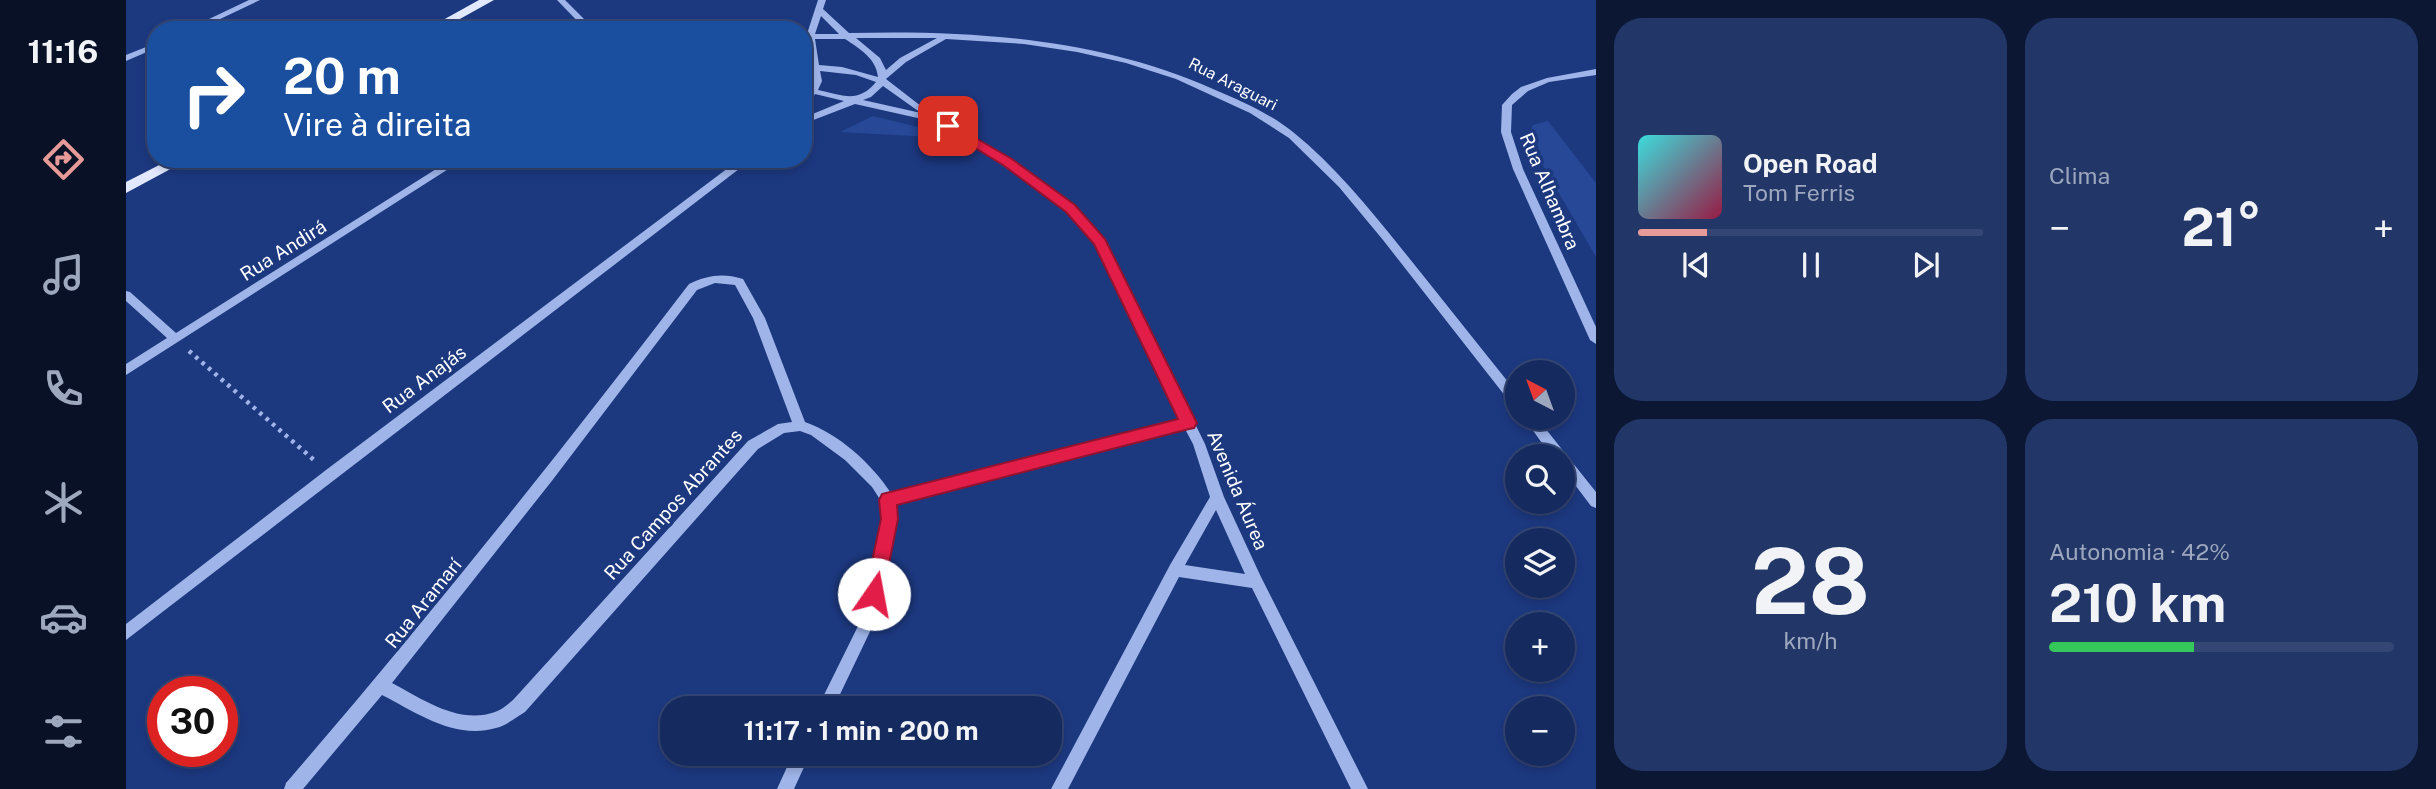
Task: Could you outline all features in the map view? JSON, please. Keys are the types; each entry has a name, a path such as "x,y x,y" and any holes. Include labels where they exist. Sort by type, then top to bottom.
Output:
{"main road":[{"path":"448,21 488,0"},
{"path":"126,188 165,168"}],"street":[{"path":"210,21 256,0"},
{"path":"561,0 582,21"},
{"name":"Avenida Áurea","path":"820,5 846,36 864,46 880,64 881,79"},
{"name":"Avenida Áurea","path":"812,31 820,5"},
{"name":"Rua Araguari","path":"812,37 946,37 1056,43 1115,55 1193,81 1290,134 1361,205 1505,387"},
{"path":"812,118 856,101 875,90 881,79 903,60 946,37"},
{"path":"812,45 818,68 818,81 812,86"},
{"path":"126,58 147,49"},
{"name":"Avenida Áurea","path":"812,68 853,70 881,79 934,119 962,133 1044,188 1070,208 1100,242 1189,423 1217,497 1256,582 1360,789"},
{"name":"Rua Alhambra","path":"1596,72 1562,77 1523,88 1507,105 1506,132 1518,169 1596,340"},
{"name":"Avenida Áurea","path":"812,91 934,119"},
{"name":"Rua Andirá","path":"126,370 445,168"},
{"name":"Rua Anajás","path":"126,634 331,474 735,168"},
{"name":"Rua Aramarí","path":"292,789 382,686 580,436 693,287 708,279 727,278 739,282 759,318 800,426"},
{"path":"126,295 175,339"},
{"path":"888,500 1189,423"},
{"path":"800,426 815,430 850,456 877,482 888,500 890,519 869,619 830,696"},
{"name":"Rua Campos Abrantes","path":"382,686 448,719 474,724 496,720 519,706 753,445 782,428 800,426"},
{"path":"1539,430 1550,444"},
{"path":"1575,476 1596,502"},
{"path":"1059,789 1175,570 1217,497"},
{"path":"1175,570 1256,582"},
{"path":"785,789 796,766"}],"path":[{"path":"175,339 331,474"}],"shaded area":[{"path":"873,116 918,127 931,137 840,132"},
{"path":"1548,121 1596,183 1596,257 1527,138 1533,125"}],"route":[{"path":"874,594 890,519 888,500 1189,423 1100,242 1070,208 1007,162 948,126"}]}
